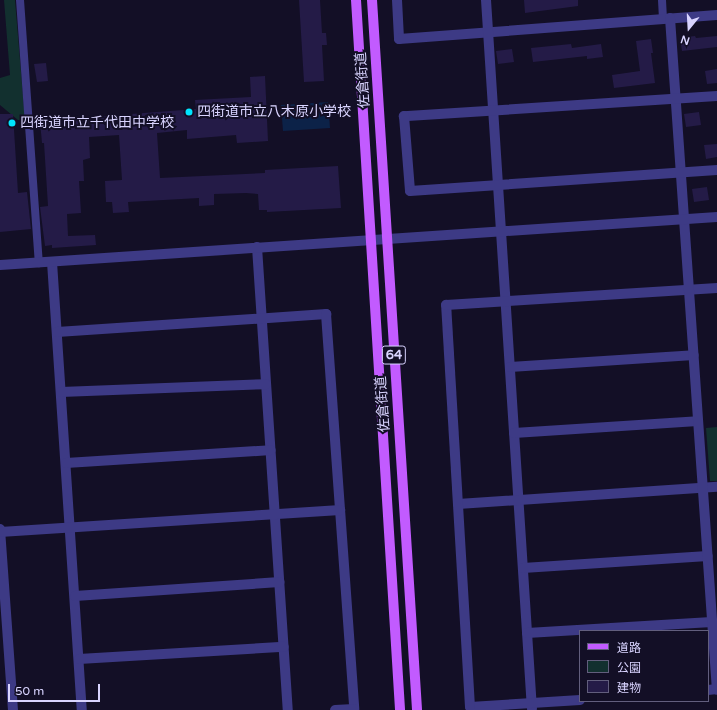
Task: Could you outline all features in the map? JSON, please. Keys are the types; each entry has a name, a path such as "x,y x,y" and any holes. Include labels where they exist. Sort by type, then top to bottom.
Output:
{"main road":[{"name":"佐倉街道","path":"356,0 400,710"},
{"name":"佐倉街道","path":"372,0 417,710"}],"street":[{"path":"20,0 39,263"},
{"path":"397,0 399,39 666,18 717,16"},
{"path":"486,0 532,707"},
{"path":"662,0 666,18 676,99 717,689"},
{"path":"717,96 404,116 410,191 717,170"},
{"path":"0,265 717,217"},
{"path":"257,247 288,710"},
{"path":"52,262 82,710"},
{"path":"579,700 532,707 470,707 446,305 717,288"},
{"path":"57,332 326,314 354,709 335,710"},
{"path":"510,367 694,355"},
{"path":"61,392 266,384"},
{"path":"514,433 698,421"},
{"path":"66,463 271,450"},
{"path":"458,504 717,487"},
{"path":"13,710 3,607 0,531 340,510"},
{"path":"523,568 708,556"},
{"path":"75,596 280,582"},
{"path":"527,633 712,622"},
{"path":"79,659 284,647"},
{"path":"0,679 11,679"}],"green space":[{"path":"4,0 15,0 25,120 18,120 0,105 0,78 10,75"},
{"path":"717,427 717,481 710,481 706,428"}],"water":[{"path":"328,102 330,128 283,131 281,105"}],"building":[{"path":"299,0 320,0 322,33 326,33 327,45 322,45 324,81 304,82"},
{"path":"524,0 578,0 578,6 525,13"},
{"path":"695,36 696,38 717,36 717,47 682,51 680,38"},
{"path":"651,39 653,53 651,53 655,83 614,88 612,75 640,71 636,41"},
{"path":"571,44 572,48 601,44 603,57 587,59 587,56 533,62 531,48"},
{"path":"512,49 514,62 498,64 496,51"},
{"path":"46,63 48,81 37,82 34,64"},
{"path":"717,69 717,83 707,84 705,71"},
{"path":"265,76 268,141 237,143 236,135 187,139 187,130 157,133 160,178 265,173 265,170 338,166 341,208 267,212 267,210 259,210 258,194 246,193 214,194 214,205 199,206 199,198 128,202 129,212 113,213 112,202 106,202 105,181 122,180 119,135 89,137 90,158 83,160 84,181 79,181 81,213 67,214 68,236 95,235 96,245 52,248 52,245 45,246 40,207 48,206 44,143 42,143 40,121 196,109 195,100 251,97 250,77"},
{"path":"699,112 701,125 686,127 684,114"},
{"path":"0,114 13,114 18,193 27,192 31,229 0,232"},
{"path":"717,144 717,157 706,159 704,145"},
{"path":"707,187 709,200 694,202 692,189"}],"place":[{"name":"四街道市立八木原小学校","path":"189,112"},
{"name":"四街道市立千代田中学校","path":"12,123"}]}
